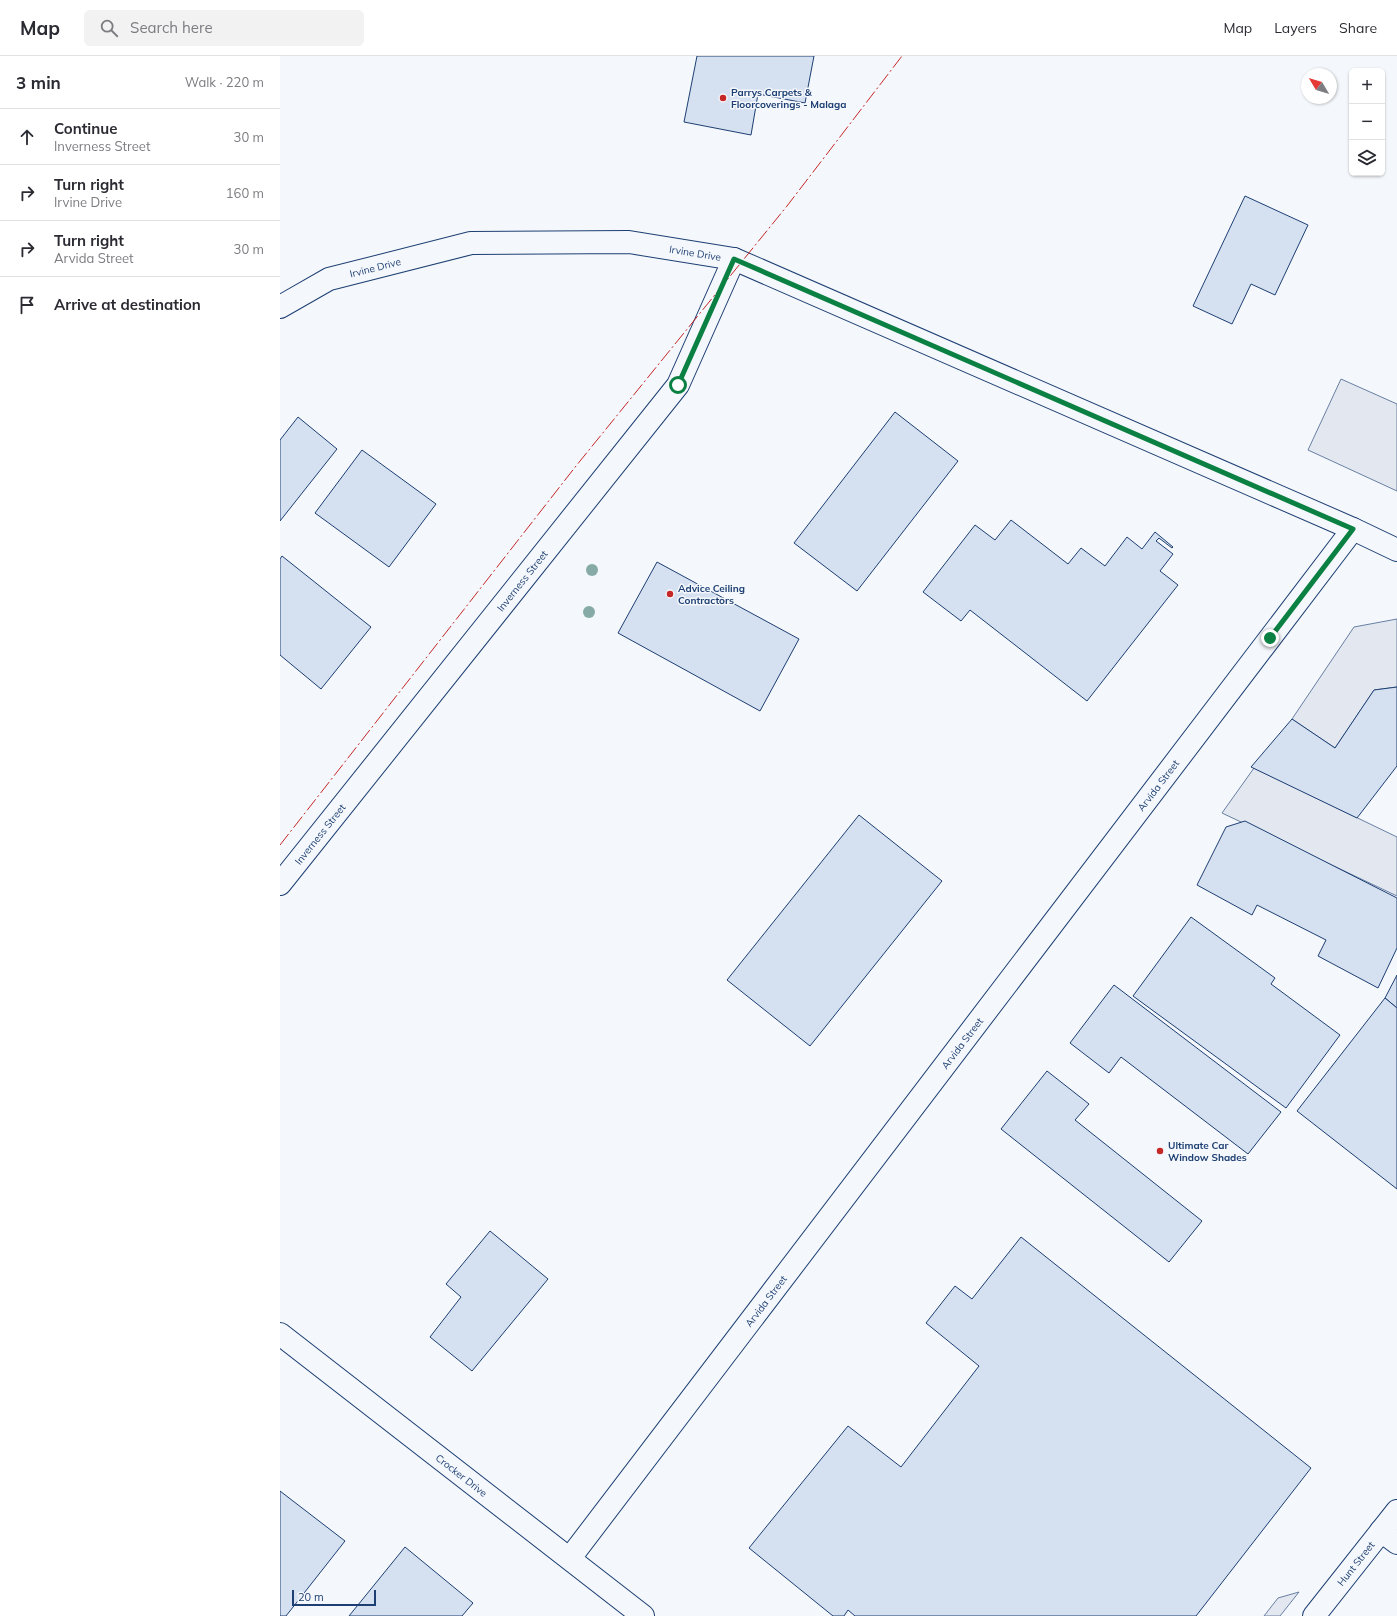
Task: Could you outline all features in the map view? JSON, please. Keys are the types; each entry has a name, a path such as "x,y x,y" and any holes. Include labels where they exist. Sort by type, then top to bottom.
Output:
{"street":[{"name":"Irvine Drive","path":"280,307 329,278 471,243 629,242 734,259 1353,529 1397,550"},
{"name":"Inverness Street","path":"280,884 678,385 734,259"},
{"name":"Arvida Street","path":"570,1558 1353,529"},
{"name":"Crocker Drive","path":"280,1334 643,1616"},
{"name":"Hunt Street","path":"1314,1616 1389,1537 1397,1511"}],"shaded area":[{"path":"1341,379 1397,404 1397,491 1308,450"},
{"path":"1397,619 1397,687 1374,690 1335,748 1292,719 1354,627"},
{"path":"1254,768 1397,837 1397,896 1222,813"},
{"path":"1299,1592 1280,1616 1264,1616 1278,1598"}],"building":[{"name":"Parrys Carpets & Floorcoverings - Malaga","path":"697,56 814,56 805,103 758,94 751,135 684,122"},
{"path":"1245,196 1308,225 1275,295 1251,284 1232,324 1193,306"},
{"path":"895,412 958,461 857,591 794,543"},
{"path":"298,417 337,449 280,521 280,440"},
{"path":"362,450 436,504 389,567 315,513"},
{"path":"1011,520 1068,564 1081,548 1105,566 1127,537 1142,549 1155,532 1173,547 1172,548 1159,538 1156,541 1173,554 1160,571 1178,585 1087,701 970,610 961,621 923,592 975,525 995,540"},
{"path":"282,556 371,627 321,689 280,655 280,559"},
{"path":"657,562 799,639 760,711 618,633"},
{"path":"1397,687 1397,766 1357,818 1251,767 1292,719 1335,748 1374,690"},
{"path":"859,815 942,881 810,1046 727,980"},
{"path":"1245,821 1397,898 1397,948 1378,988 1318,956 1326,940 1257,905 1252,915 1197,885 1226,827"},
{"path":"1191,917 1275,978 1271,984 1340,1035 1286,1108 1133,996"},
{"path":"1397,975 1397,1008 1385,998"},
{"path":"1114,985 1281,1112 1248,1154 1121,1057 1109,1073 1070,1043"},
{"path":"1385,998 1397,1008 1397,1189 1297,1111"},
{"path":"1047,1071 1089,1104 1075,1120 1202,1221 1169,1262 1001,1129"},
{"path":"490,1231 548,1279 472,1371 430,1337 461,1297 446,1284"},
{"path":"1021,1237 1311,1468 1196,1616 855,1616 848,1610 844,1616 833,1616 749,1548 848,1426 901,1467 979,1366 926,1323 955,1286 972,1299"},
{"path":"280,1491 345,1541 286,1616 280,1616"},
{"path":"405,1547 473,1603 462,1616 349,1616"}],"power":[{"path":"280,845 576,466 787,206 902,56"}],"place":[{"name":"Parrys Carpets & Floorcoverings - Malaga","path":"723,98"},
{"name":"Advice Ceiling Contractors","path":"670,594"},
{"name":"Ultimate Car Window Shades","path":"1160,1151"}],"route":[{"path":"678,385 734,259 1353,529 1270,638"}]}
